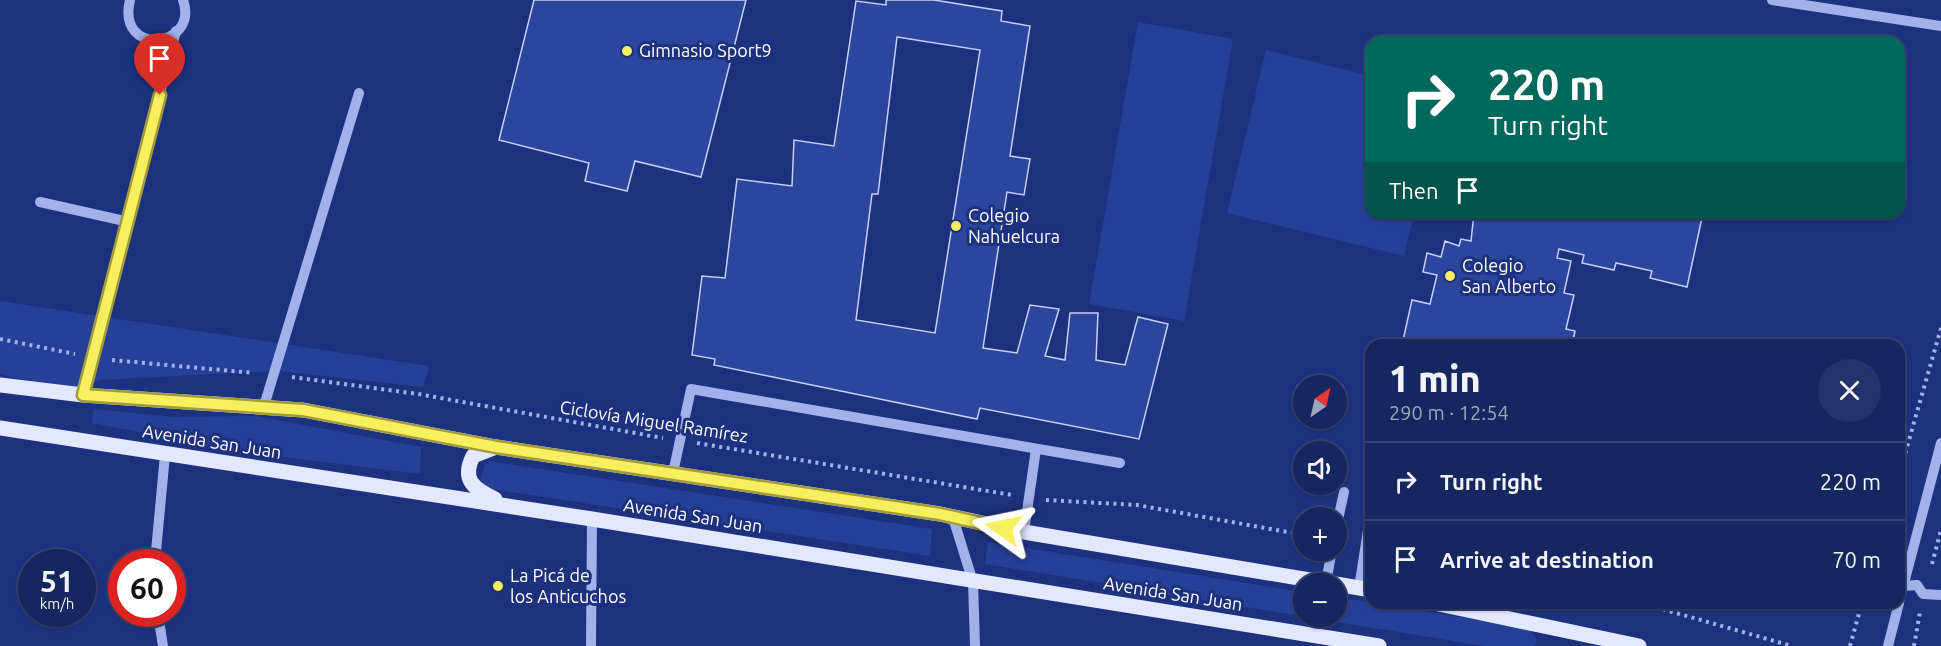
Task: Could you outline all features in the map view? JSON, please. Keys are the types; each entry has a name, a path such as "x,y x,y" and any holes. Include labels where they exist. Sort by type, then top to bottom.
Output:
{"main road":[{"name":"Avenida San Juan","path":"0,385 83,395 264,406 358,420 496,447 940,514 1024,532 1293,577"},
{"name":"Avenida San Juan","path":"0,428 165,455 512,506 1379,646"},
{"path":"496,447 473,456 468,465 468,479 477,490 512,506"},
{"name":"Avenida San Juan","path":"1347,586 1365,589"},
{"path":"1459,609 1590,640 1639,646"}],"street":[{"path":"130,0 127,16 135,31 143,38 161,41 169,39 183,25 185,15 183,0"},
{"path":"1772,0 1818,3 1941,26"},
{"path":"83,395 176,31"},
{"path":"264,406 360,93"},
{"path":"40,202 129,222"},
{"path":"673,473 691,389 1120,463"},
{"path":"1905,578 1941,443"},
{"path":"1024,532 1036,449"},
{"path":"156,549 165,455"},
{"path":"940,514 954,521 973,582 975,646"},
{"path":"591,646 592,519"},
{"path":"1905,586 1917,585 1923,594 1941,595"},
{"path":"1888,646 1897,609"},
{"path":"160,627 163,646"}],"path":[{"path":"1905,454 1941,328"},
{"name":"Ciclovía Miguel Ramírez","path":"0,339 92,357 273,375 418,394 1030,498 1083,504 1115,502 1137,505 1293,534"},
{"path":"1665,609 1716,622 1792,646"},
{"path":"1850,646 1861,609"}],"shaded area":[{"path":"1138,22 1233,39 1184,321 1089,304"},
{"path":"1266,50 1365,75 1365,219 1413,219 1404,256 1227,213"},
{"path":"0,301 429,366 423,387 278,371 98,380 83,395 0,374"},
{"path":"94,409 172,417 256,416 421,447 420,474 237,451 92,423"},
{"path":"489,461 932,529 930,556 485,488 480,484 484,467"},
{"path":"988,542 1293,590 1293,615 985,564"},
{"path":"1347,599 1365,602 1365,609 1411,609 1528,628 1537,640 1535,646 1483,646 1347,624"}],"building":[{"path":"534,0 746,0 701,177 635,161 627,191 585,181 589,163 499,140"},
{"path":"886,0 934,0 1002,11 1001,21 1030,26 1010,156 1030,159 1024,195 1007,192 983,348 1017,353 1030,305 1059,309 1045,356 1065,360 1070,313 1098,313 1096,360 1125,365 1138,317 1168,324 1139,439 980,408 977,419 714,365 715,359 692,355 702,276 725,278 737,179 792,186 794,140 834,146 856,1 886,5","holes":["897,37 980,50 935,333 856,320 872,194 878,194"]},
{"path":"1473,219 1702,219 1687,287 1650,278 1652,271 1616,263 1614,270 1582,263 1584,255 1559,249 1557,258 1571,261 1564,293 1574,295 1566,329 1575,331 1573,339 1403,339 1412,300 1430,304 1437,275 1423,272 1427,253 1441,257 1445,241 1459,246 1461,239 1471,241"}],"place":[{"name":"Gimnasio Sport9","path":"627,51"},
{"name":"Colegio Nahuelcura","path":"956,226"},
{"name":"Colegio San Alberto","path":"1450,276"},
{"name":"La Picá de los Anticuchos","path":"498,586"}],"route":[{"path":"160,95 83,395 303,410 496,447 940,514 1003,528"}]}
